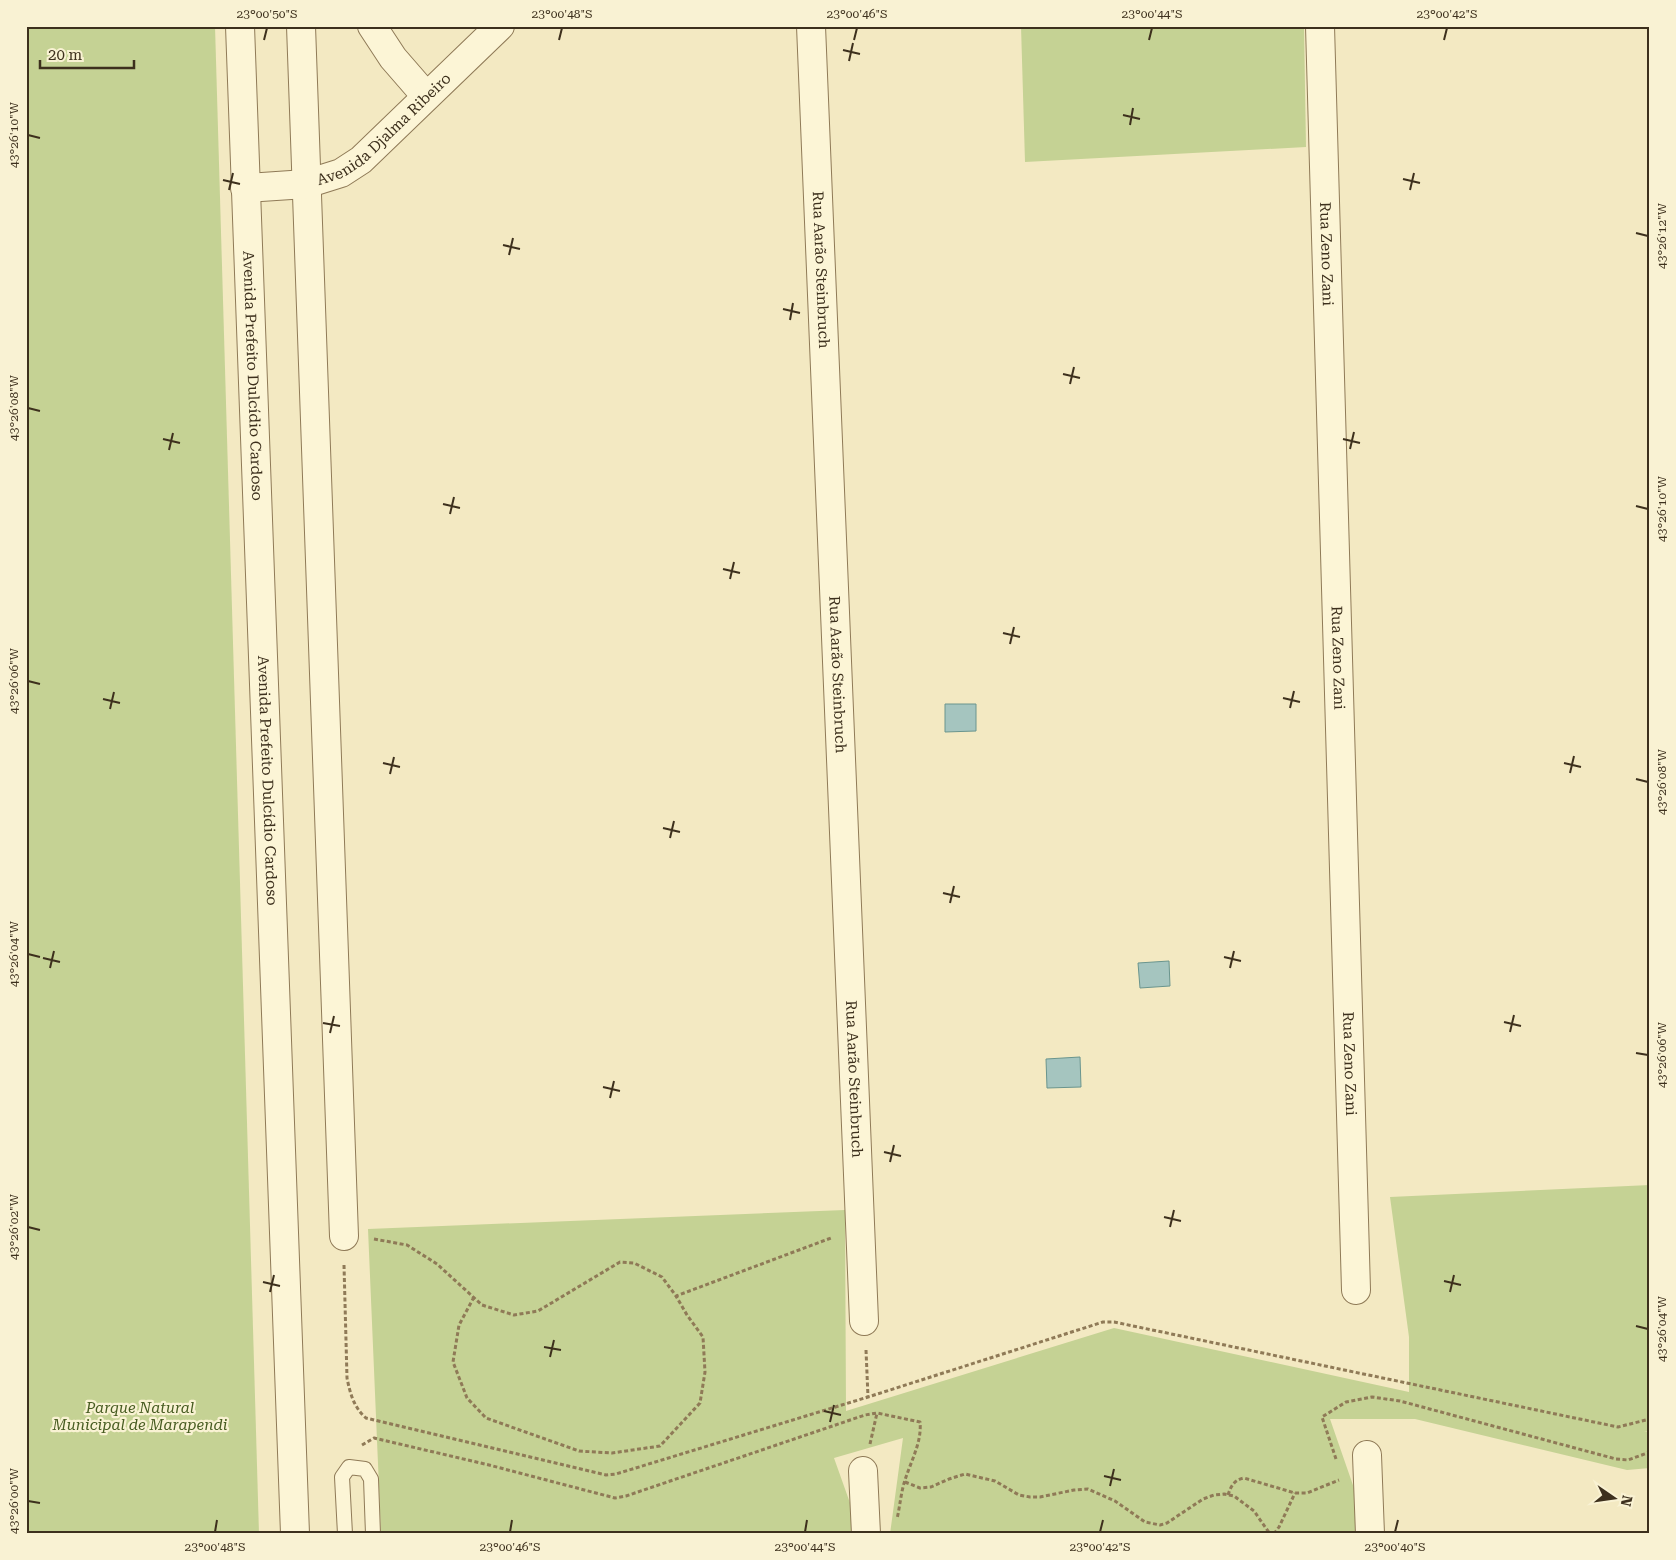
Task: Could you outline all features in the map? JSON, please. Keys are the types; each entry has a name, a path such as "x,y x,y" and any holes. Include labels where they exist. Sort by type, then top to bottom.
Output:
{"street":[{"name":"Avenida Prefeito Dulcídio Cardoso","path":"240,26 295,1534"},
{"path":"301,26 344,1236"},
{"path":"372,26 393,58 426,96"},
{"name":"Avenida Djalma Ribeiro","path":"245,188 306,184 341,173 361,160 500,26"},
{"name":"Rua Aarão Steinbruch","path":"811,26 864,1321"},
{"name":"Rua Zeno Zani","path":"1320,26 1356,1290"},
{"path":"1367,1455 1370,1534"},
{"path":"864,1472 866,1534"}],"lane":[{"path":"345,1534 342,1476 349,1467 365,1469 370,1479 373,1534"}],"path":[{"path":"676,1296 860,1227"},
{"path":"474,1297 459,1326 453,1362 467,1398 486,1418 579,1451 612,1453 660,1446 700,1403 705,1372 703,1337 662,1277 634,1263 620,1262 538,1311 514,1315 482,1305 474,1297 437,1264 407,1245 369,1238 344,1236 347,1378 349,1391 359,1412 366,1418 606,1475 616,1474 868,1397 1102,1322 1114,1322 1618,1427 1650,1419"},
{"path":"864,1321 868,1397"},
{"path":"1336,1461 1322,1418 1346,1402 1372,1397 1400,1401 1616,1459 1628,1460 1650,1452"},
{"path":"358,1468 358,1447 374,1438 489,1465 615,1498 626,1496 865,1415 877,1413 920,1422 921,1431 905,1482 896,1525"},
{"path":"905,1482 920,1488 931,1487 950,1478 965,1474 995,1481 1019,1495 1030,1497 1088,1489 1115,1501 1144,1522 1160,1525 1168,1524 1203,1499 1224,1494 1234,1496 1254,1511 1270,1534"},
{"path":"1228,1495 1232,1484 1244,1478 1295,1493 1307,1493 1342,1479"},
{"path":"1274,1534 1295,1493"}],"green space":[{"name":"Parque Natural Municipal de Marapendi","path":"26,26 215,26 259,1534 26,1534"},
{"path":"1021,26 1304,26 1306,147 1025,162"},
{"path":"1650,1185 1650,1430 1644,1432 1650,1431 1650,1468 1627,1470 1415,1419 1330,1419 1363,1514 1363,1534 890,1534 903,1438 834,1458 855,1517 855,1534 381,1534 368,1229 845,1210 846,1411 1114,1328 1409,1392 1409,1337 1390,1197"}],"water":[{"path":"945,704 976,704 976,731 945,732"},
{"path":"1169,961 1170,986 1140,988 1138,963"},
{"path":"1080,1057 1081,1087 1047,1088 1046,1059"}]}
